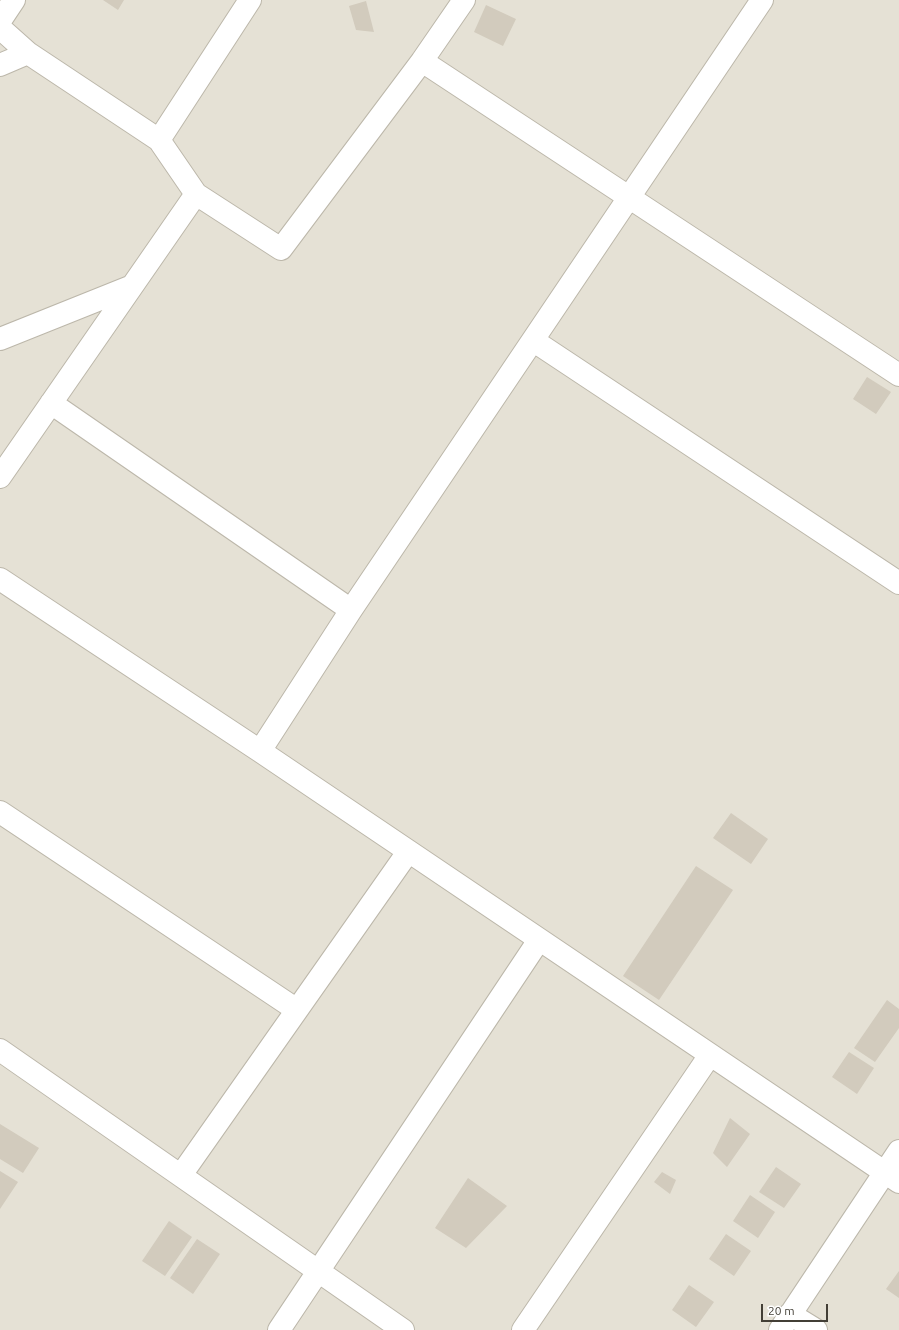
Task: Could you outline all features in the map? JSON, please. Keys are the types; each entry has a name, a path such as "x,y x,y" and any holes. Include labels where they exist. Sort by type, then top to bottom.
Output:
{"street":[{"path":"0,22 14,0"},
{"path":"158,140 250,0"},
{"path":"0,28 28,53 158,140 196,194 281,249 422,61 464,0"},
{"path":"260,752 351,610 534,341 762,0"},
{"path":"0,65 28,53"},
{"path":"422,61 899,375"},
{"path":"0,477 130,287 196,194"},
{"path":"0,339 130,287"},
{"path":"534,341 899,584"},
{"path":"51,403 351,610"},
{"path":"0,579 892,1177"},
{"path":"0,812 297,1010"},
{"path":"181,1175 408,852"},
{"path":"279,1330 539,940"},
{"path":"0,1050 404,1330"},
{"path":"523,1330 710,1055"},
{"path":"816,1330 785,1322 892,1177 899,1151"}],"shaded area":[{"path":"0,0 899,0 899,1330 0,1330"}],"building":[{"path":"103,0 124,0 118,10"},
{"path":"366,1 374,32 356,30 349,6"},
{"path":"486,5 516,19 503,46 474,32"},
{"path":"867,377 891,392 876,414 853,399"},
{"path":"731,813 768,839 751,864 713,838"},
{"path":"696,866 733,890 659,1000 623,976"},
{"path":"887,1000 899,1009 899,1028 875,1062 854,1048"},
{"path":"849,1052 874,1068 857,1094 832,1077"},
{"path":"730,1118 750,1134 727,1167 713,1153"},
{"path":"0,1124 39,1148 23,1173 0,1159"},
{"path":"776,1167 801,1184 784,1208 759,1192"},
{"path":"0,1171 18,1182 0,1209"},
{"path":"662,1172 676,1180 670,1194 654,1182"},
{"path":"468,1178 507,1206 466,1248 435,1228"},
{"path":"750,1195 775,1212 758,1238 733,1221"},
{"path":"169,1221 192,1237 165,1276 142,1261"},
{"path":"726,1234 751,1251 734,1276 709,1259"},
{"path":"197,1239 220,1254 193,1294 170,1278"},
{"path":"899,1271 899,1298 886,1289"},
{"path":"689,1285 714,1302 696,1327 672,1310"}]}
